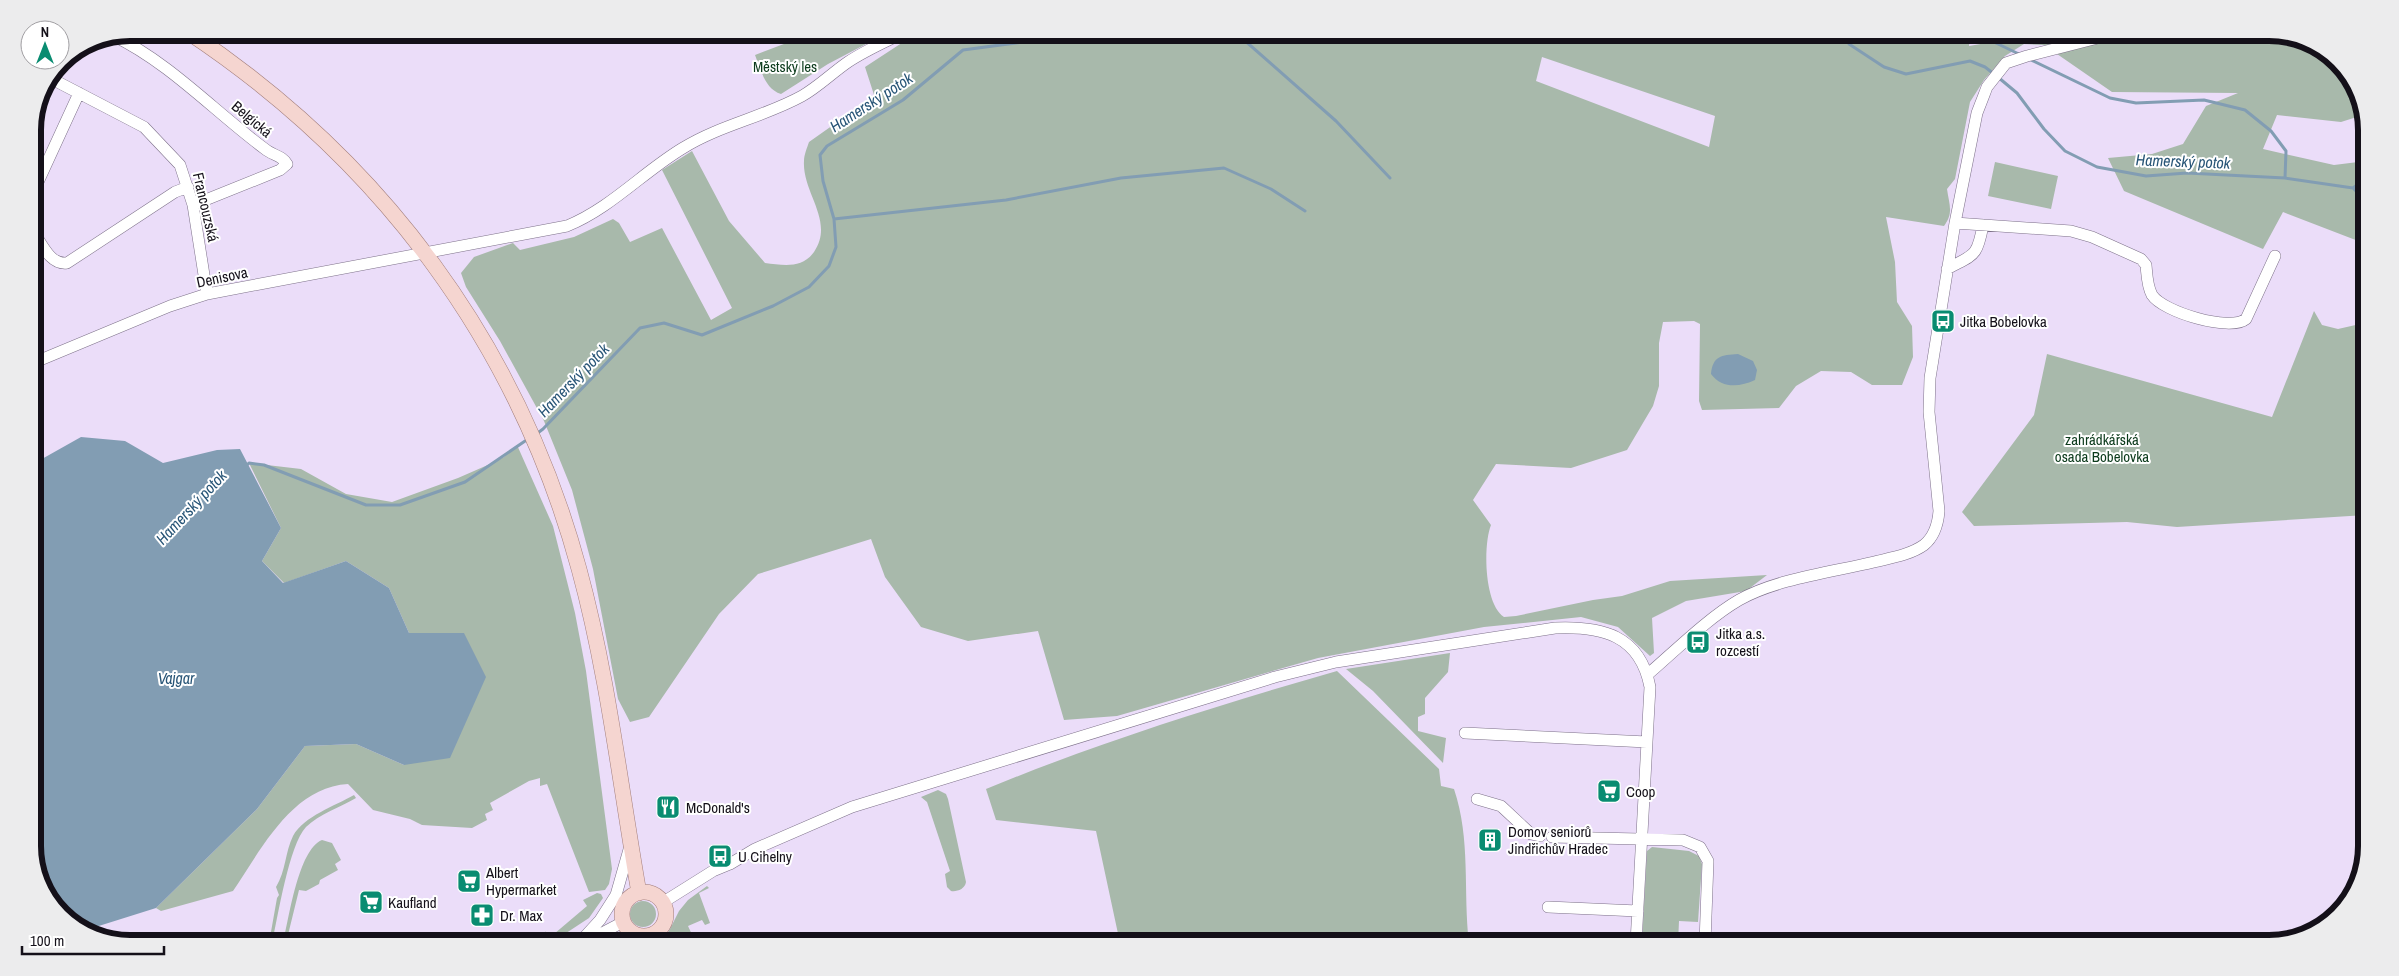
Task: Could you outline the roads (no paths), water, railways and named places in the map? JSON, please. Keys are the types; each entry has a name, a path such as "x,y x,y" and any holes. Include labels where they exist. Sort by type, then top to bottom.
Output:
{"main road":[{"path":"201,41 239,68 312,128 378,195 427,253 485,340 523,413 542,458 570,539 591,619 639,893"},
{"path":"636,935 623,922 622,910 628,899 639,893 654,896 662,903 665,915 662,927 653,935"}],"street":[{"name":"Belgická","path":"124,41 202,97 267,151 285,160 287,164 280,170 193,205"},
{"name":"Denisova","path":"41,359 170,306 207,294 568,226 589,217 655,166 684,147 708,134 777,108 804,95 864,52 887,41"},
{"path":"1647,675 1739,600 1764,589 1792,581 1900,556 1919,548 1930,539 1938,524 1940,511 1929,395 1947,269 1977,113 1987,87 2006,63 2089,41"},
{"name":"Francouzská","path":"56,81 144,127 180,165 193,205 207,294"},
{"path":"41,175 79,92"},
{"path":"41,243 53,260 60,264 67,263 175,192 188,187"},
{"path":"1955,223 2071,231 2092,237 2141,260 2146,265 2148,283 2152,295 2160,305 2173,311 2225,324 2236,324 2246,319 2275,256"},
{"path":"1947,269 1974,255 1979,247 1983,226"},
{"path":"662,903 713,871 730,864 755,849 852,807 1267,680 1336,662 1555,628 1585,627 1599,630 1618,638 1640,659 1650,687 1637,935"},
{"path":"1464,733 1647,742"},
{"path":"1477,799 1501,806 1531,834 1540,836"},
{"path":"1552,836 1683,840 1694,843 1705,853 1708,861 1706,935"},
{"path":"587,935 606,912 616,895 630,844"},
{"path":"1548,907 1638,911"},
{"path":"598,935 623,922"}],"water":[{"path":"1738,354 1753,361 1757,370 1755,380 1731,385 1715,379 1711,374 1716,360 1723,356"},
{"name":"Vajgar","path":"81,437 125,441 163,463 217,450 240,449 281,528 262,561 283,583 346,561 389,588 409,633 464,633 486,677 450,758 404,765 356,744 305,746 257,809 156,908 95,927 76,916 67,909 50,885 41,851 41,460"}],"waterway":[{"name":"Hamerský potok","path":"535,435 543,429 640,328 664,323 702,335 773,306 809,287 829,266 836,247 834,219 823,181 820,155 827,146 903,100 963,50 1030,41"},
{"path":"1245,41 1336,121 1390,178"},
{"name":"Hamerský potok","path":"1848,41 1849,44 1884,67 1906,74 1970,61 1985,67 1994,74"},
{"path":"1992,41 2021,55"},
{"path":"2029,59 2110,98 2136,103 2204,100 2245,110 2271,131 2286,151 2285,178"},
{"name":"Hamerský potok","path":"1999,78 2017,93 2044,129 2065,151 2097,167 2146,176 2187,173 2285,178 2353,188 2358,184"},
{"path":"834,219 1006,200 1121,178 1224,168 1271,189 1305,211"},
{"path":"2353,188 2358,193"},
{"name":"Hamerský potok","path":"247,465 249,463 264,465 366,505 400,505 465,482 528,439"}],"place":[{"name":"Jitka Bobelovka","path":"1943,321"},
{"name":"Jitka a.s. rozcestí","path":"1698,642"},
{"name":"Coop","path":"1609,791"},
{"name":"McDonald's","path":"668,807"},
{"name":"Domov seniorů Jindřichův Hradec","path":"1490,840"},
{"name":"U Cihelny","path":"720,856"},
{"name":"Albert Hypermarket","path":"469,881"},
{"name":"Kaufland","path":"371,902"},
{"name":"Dr. Max","path":"482,915"}],"park label":[{"name":"Městský les","path":"785,66"},
{"name":"zahrádkářská osada Bobelovka","path":"2102,448"}]}
